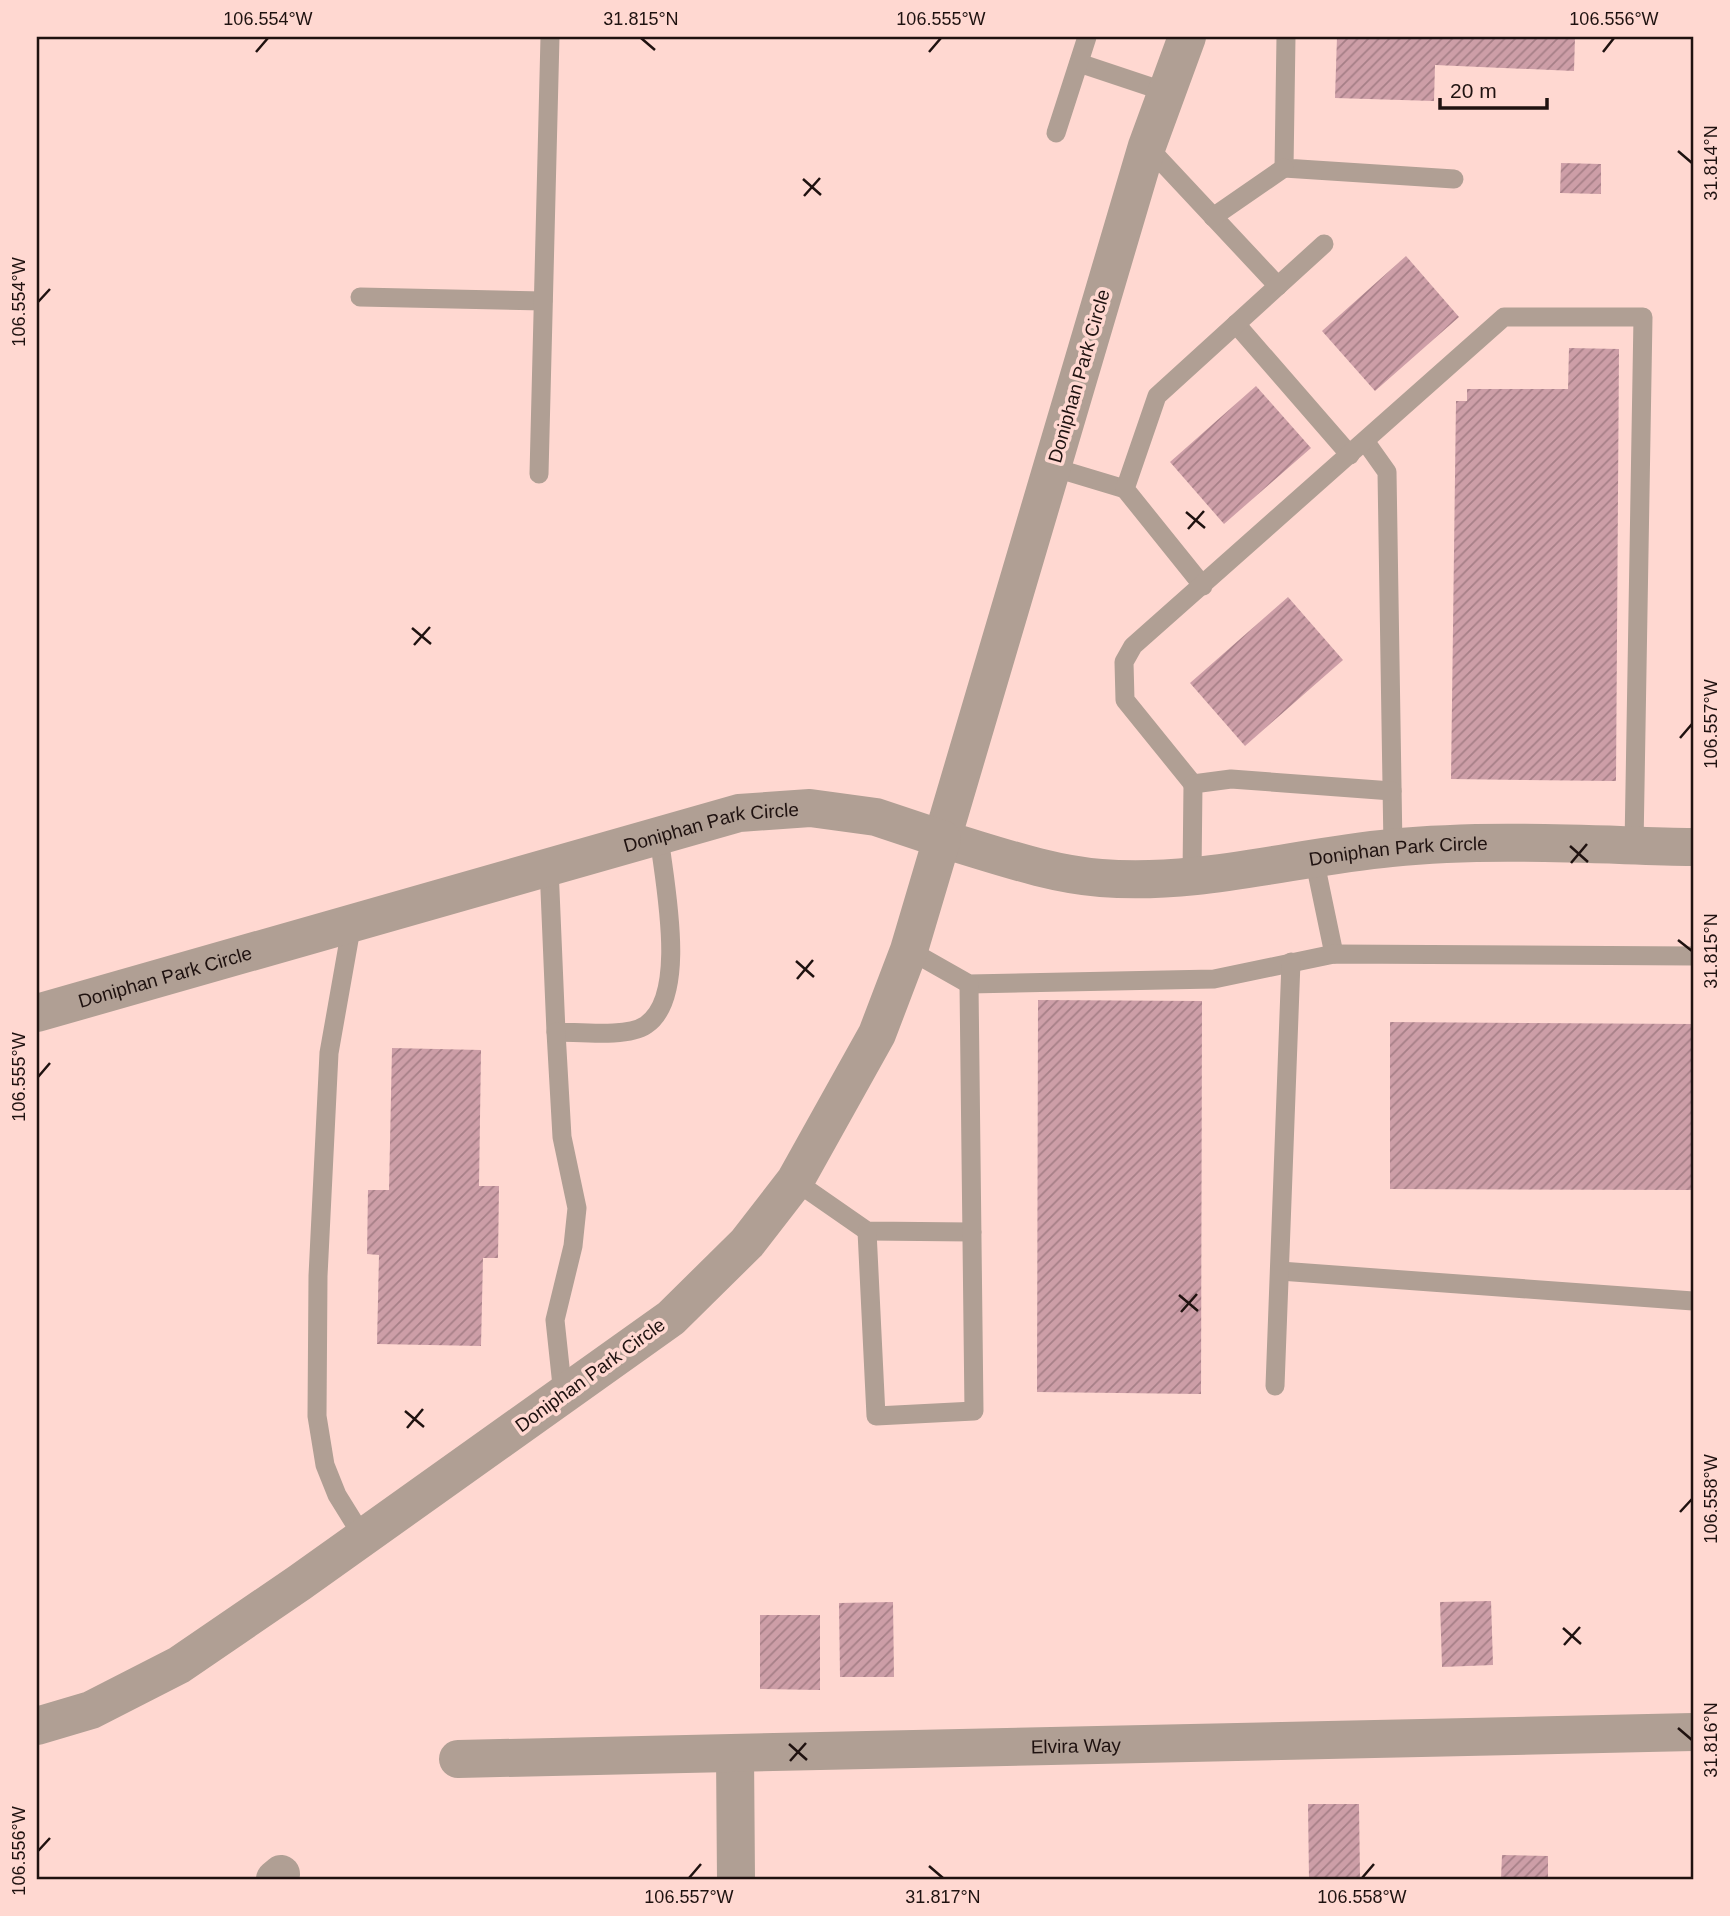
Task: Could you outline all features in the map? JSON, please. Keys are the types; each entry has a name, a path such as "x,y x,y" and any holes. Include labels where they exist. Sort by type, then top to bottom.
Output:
{"street":[{"name":"Doniphan Park Circle","path":"37,1726 90,1710 179,1665 671,1318 747,1243 795,1181 877,1034 909,950 1147,146 1187,37"},
{"name":"Doniphan Park Circle","path":"37,1013 739,813 810,808 876,817 1049,869 1100,878 1167,879 1393,848 1504,844 1693,847"},
{"name":"Elvira Way","path":"458,1759 1693,1732"},
{"path":"735,1753 736,1879"}],"lane":[{"path":"539,474 550,37"},
{"path":"1056,133 1087,37"},
{"path":"1284,168 1286,37"},
{"path":"1079,63 1166,92"},
{"path":"1147,146 1278,286"},
{"path":"1213,217 1284,168 1454,179"},
{"path":"1125,489 1157,396 1324,244"},
{"path":"360,297 543,301"},
{"path":"1192,875 1192,784 1125,700 1124,662 1133,646 1504,317 1643,317 1634,846"},
{"path":"1236,324 1350,454"},
{"path":"1365,441 1387,472 1393,848"},
{"path":"1052,467 1125,489 1203,586"},
{"path":"1192,784 1231,779 1392,790"},
{"path":"556,1032 628,1032 645,1026 659,1012 668,991 672,967 659,836"},
{"path":"1314,858 1334,954"},
{"path":"550,867 562,1137 577,1208 573,1246 555,1320 563,1395"},
{"path":"352,923 329,1053 318,1276 317,1416 325,1465 337,1495 363,1537"},
{"path":"909,950 969,984 1214,979 1334,954 1693,956"},
{"path":"1275,1386 1292,962"},
{"path":"867,1231 876,1416 974,1411 969,984"},
{"path":"795,1181 867,1231 972,1232"},
{"path":"1280,1271 1693,1301"}],"building":[{"path":"1337,37 1575,37 1574,71 1435,65 1434,101 1335,98"},
{"path":"1561,163 1601,164 1601,194 1560,193"},
{"path":"1406,256 1459,317 1375,391 1322,331"},
{"path":"1569,348 1619,349 1616,781 1451,779 1456,401 1467,401 1467,389 1568,389"},
{"path":"1256,386 1311,448 1224,524 1170,462"},
{"path":"1288,597 1343,660 1245,746 1190,683"},
{"path":"1038,1000 1202,1001 1201,1394 1037,1392"},
{"path":"1390,1022 1693,1024 1693,1190 1390,1189"},
{"path":"392,1048 481,1050 479,1186 499,1186 498,1258 483,1258 481,1346 377,1344 379,1255 367,1254 368,1190 389,1190"},
{"path":"1491,1601 1493,1665 1442,1667 1440,1602"},
{"path":"893,1602 894,1677 840,1677 839,1603"},
{"path":"760,1615 820,1615 820,1690 760,1689"},
{"path":"1308,1804 1359,1804 1360,1879 1309,1879"},
{"path":"1502,1855 1548,1856 1548,1879 1501,1879"}]}
